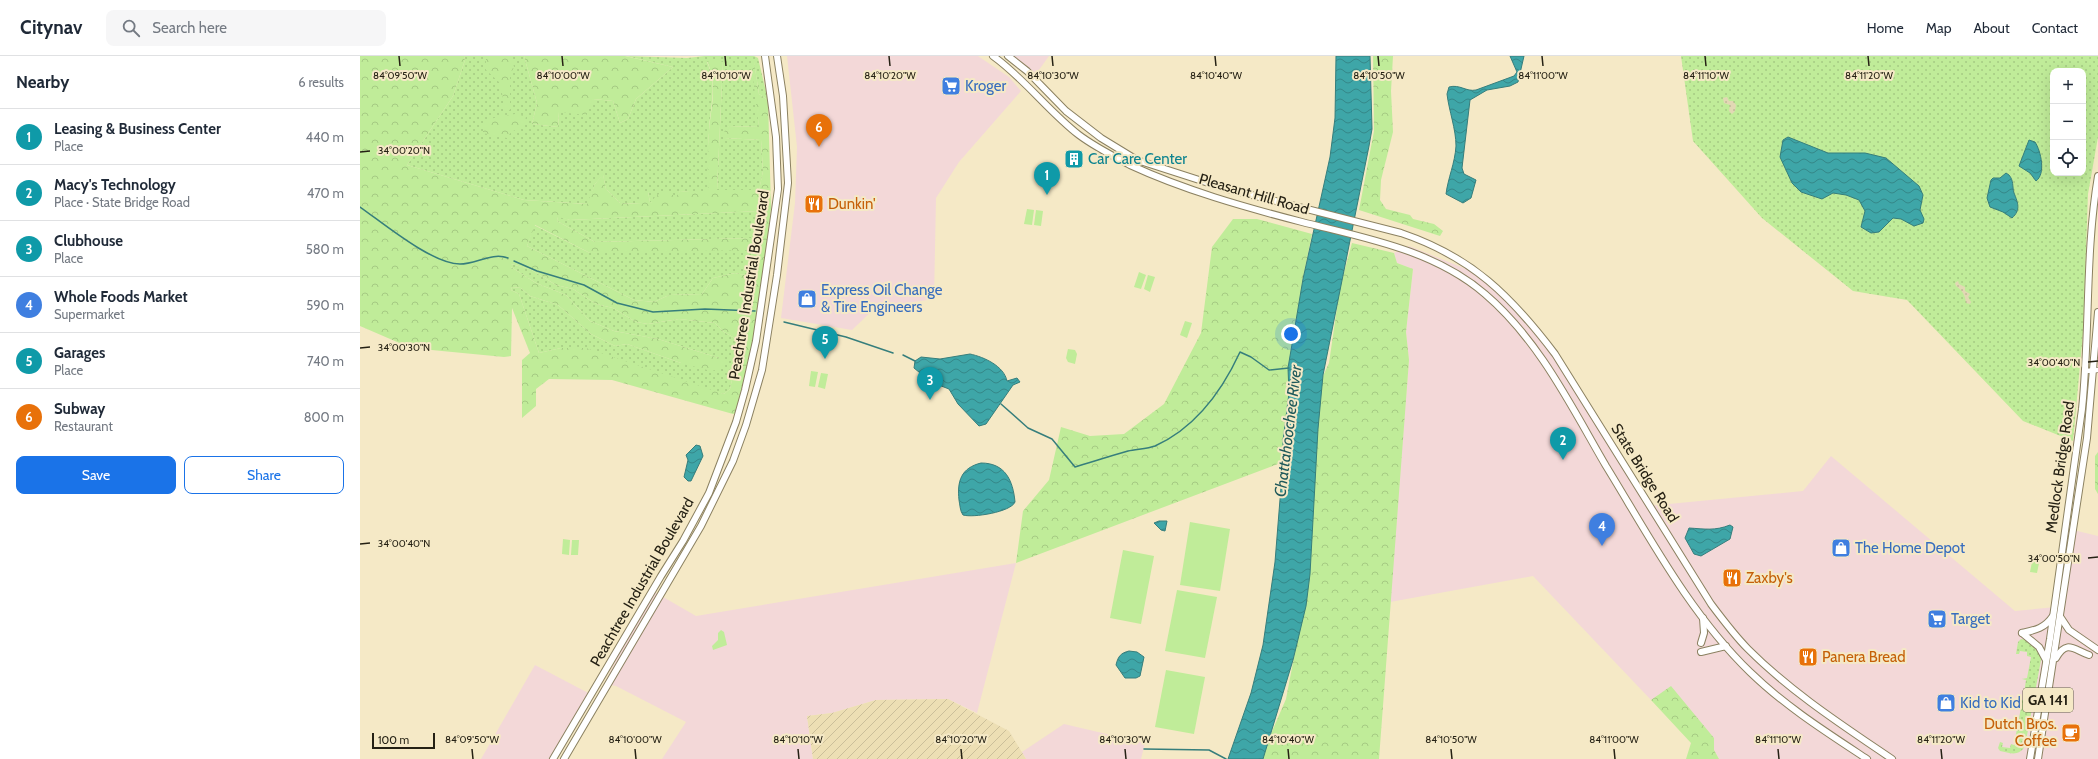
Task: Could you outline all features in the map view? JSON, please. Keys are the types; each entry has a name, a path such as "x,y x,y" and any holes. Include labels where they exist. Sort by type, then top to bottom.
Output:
{"highway":[{"name":"Peachtree Industrial Boulevard","path":"553,759 660,576 683,541 702,506 722,458 745,390 756,340 778,188 776,137 764,56"},
{"name":"Peachtree Industrial Boulevard","path":"564,759 702,526 733,461 746,425 762,370 777,275 788,183 783,96 777,56"},
{"name":"Pleasant Hill Road","path":"993,56 1015,73 1078,134 1128,164 1180,185 1245,206 1302,222 1358,235"},
{"name":"Pleasant Hill Road","path":"1008,56 1027,71 1066,111 1101,138 1137,160 1224,188 1366,224"},
{"path":"1078,134 1091,138 1128,160 1137,160"},
{"name":"Medlock Bridge Road","path":"2030,759 2053,616 2086,371 2091,231 2098,176"},
{"name":"State Bridge Road","path":"1366,224 1427,242 1477,270 1506,295 1531,323 1555,354 1711,604 1741,641 1778,677 1811,703 1892,759"},
{"name":"State Bridge Road","path":"1358,235 1408,250 1447,269 1484,293 1519,327 1548,368 1656,546 1702,614 1726,646 1771,692 1813,724 1867,759"},
{"name":"Medlock Bridge Road","path":"2038,759 2061,617 2097,372 2098,312"},
{"path":"1701,643 1705,629 1702,614"},
{"path":"2046,662 2039,647 2022,633 2036,630 2045,626 2053,616"},
{"path":"2061,617 2068,630 2098,650"},
{"path":"1701,652 1726,646"},
{"path":"2054,661 2062,650 2070,647 2089,655"}],"main road":[{"path":"2086,371 2097,372"}],"shaded area":[{"path":"787,56 978,56 1009,77 1021,91 959,162 936,198 934,299 875,308 852,330 781,318 795,203 797,147"},
{"path":"1013,56 1049,56 1036,74"},
{"path":"1409,246 1481,275 1531,323 1648,506 1803,491 1831,456 2015,611 2056,607 2065,528 2098,536 2098,759 1719,759 1714,750 1713,738 1671,687 1651,700 1533,576 1390,602 1409,360 1406,332 1413,269 1397,263 1394,253"},
{"path":"1016,563 977,713 948,699 876,700 832,713 807,716 813,759 662,759 686,722 616,686 604,684 651,590 696,616"},
{"path":"535,665 594,696 557,759 481,759"},
{"path":"948,699 1009,731 1026,759 813,759 807,716 832,713 876,700"},
{"path":"1064,724 1145,743 1141,759 1026,759 1022,752"}],"green space":[{"path":"360,56 464,56 465,60 453,96 407,165 524,200 587,204 595,184 603,174 606,189 620,203 641,204 639,193 648,192 650,202 655,203 654,198 664,190 676,197 680,191 708,193 708,147 713,88 707,61 723,61 717,190 759,190 763,171 761,140 725,138 724,132 729,126 759,127 752,70 754,61 759,94 768,100 771,208 762,285 752,343 736,413 733,414 612,380 549,379 536,389 536,406 522,418 522,360 530,353 512,308 511,356 504,357 411,348 360,326","holes":["760,211 754,277 735,273 713,278 702,294 669,295 654,302 634,300 527,246 535,225 590,253 750,250 753,238 595,242 557,221 558,217 570,220","511,264 530,269 556,285 573,289 596,304 613,308 636,322 648,324 679,319 715,323 724,332 740,341 730,389 724,394 586,348 561,348 539,353 519,294 511,290 512,287 521,288 530,296 558,305 591,334 615,346 627,344 681,363 711,371 720,369 724,362 719,358 658,339 614,331 590,321 566,295 536,283 511,267"]},
{"path":"464,56 524,56 537,103 532,124 558,127 559,112 593,99 613,101 620,123 628,119 636,99 673,67 626,56 687,58 705,56 754,56 758,58 768,100 759,94 754,62 759,127 729,126 725,138 761,140 763,171 759,191 717,190 723,61 707,62 713,88 708,140 708,194 680,191 677,197 655,204 650,202 648,192 641,204 620,203 606,189 603,175 595,184 588,204 524,200 407,165 453,96 465,60"},
{"path":"486,56 511,56 514,67 510,75 510,110 505,109 500,83 486,70"},
{"path":"524,56 625,56 673,67 636,99 628,119 620,123 613,101 593,99 586,115 559,112 558,127 532,124 537,103"},
{"path":"1373,56 1393,56 1391,91 1393,132 1381,180 1380,200 1386,209 1410,215 1413,219 1434,224 1443,231 1440,236 1359,210 1374,131"},
{"path":"1681,56 2098,56 2098,137 2088,194 2083,333 2073,441 2023,421 1907,300 1853,291 1762,218 1693,141"},
{"path":"515,114 526,116 524,126 511,132 507,138 483,133 484,120"},
{"path":"1027,209 1034,210 1032,225 1024,224"},
{"path":"1036,210 1043,211 1041,226 1034,225"},
{"path":"760,211 754,277 735,273 713,278 702,294 669,295 654,302 634,300 527,246 534,225 590,253 753,238 595,242 557,221 558,216 570,220"},
{"path":"1233,219 1257,219 1312,234 1288,368 1289,393 1283,441 1283,462 1016,563 1023,511 1049,480 1061,427 1090,436 1124,434 1164,404 1201,333 1212,247"},
{"path":"1352,243 1394,253 1397,263 1413,269 1406,332 1409,360 1379,759 1260,759 1286,699 1299,631 1313,398 1329,363 1340,287"},
{"path":"511,264 530,269 556,285 573,289 596,304 613,308 636,322 648,324 679,319 715,323 724,332 740,341 730,389 724,394 561,348 539,353 519,294 511,290 512,287 521,288 530,296 558,305 591,334 615,346 627,344 681,363 719,358 658,339 614,331 590,321 566,295 536,283 511,267"},
{"path":"1139,272 1146,275 1141,289 1134,287"},
{"path":"1148,275 1155,277 1150,292 1144,289"},
{"path":"1185,321 1192,323 1187,338 1180,335"},
{"path":"1068,349 1075,350 1077,354 1075,364 1068,362 1066,358"},
{"path":"811,371 818,372 815,387 809,386"},
{"path":"821,373 828,374 825,389 818,387"},
{"path":"2098,452 2098,494 2095,489 2095,456"},
{"path":"1190,522 1230,529 1220,591 1180,585"},
{"path":"563,539 570,540 569,555 562,554"},
{"path":"572,540 579,540 578,555 571,555"},
{"path":"1123,550 1154,556 1141,624 1110,618"},
{"path":"2033,557 2040,558 2037,573 2030,572"},
{"path":"1177,590 1217,597 1205,658 1165,651"},
{"path":"721,630 724,632 727,645 713,650 712,646 718,640 718,633"},
{"path":"2021,639 2029,641 2035,646 2039,652 2041,660 2025,746 2020,752 2011,753 2000,751 1998,748 2000,742 2003,743 2002,747 2010,748 2011,744 2014,745 2022,702 2018,701 2023,700 2026,680 2022,679 2027,678 2031,657 2027,656 2027,652 2020,651 2019,654 2016,654 2018,642"},
{"path":"1166,670 1205,677 1194,734 1155,727"},
{"path":"1671,686 1714,738 1714,750 1719,759 1686,759 1691,743 1651,700"}],"sand":[{"path":"1727,97 1729,101 1733,101 1736,105 1735,111 1732,114 1729,111 1730,105 1724,103 1723,98"},
{"path":"1958,281 1959,284 1965,287 1965,291 1970,294 1968,297 1971,302 1970,304 1966,303 1963,293 1956,286 1955,283"}],"water":[{"name":"Chattahoochee River","path":"1336,56 1370,56 1372,129 1323,375 1318,429 1310,574 1306,606 1293,660 1263,759 1228,759 1251,693 1263,645 1275,562 1283,462 1283,441 1289,393 1288,368 1303,279 1330,157 1335,118"},
{"path":"1510,56 1524,56 1518,82 1510,86 1487,90 1470,100 1462,168 1464,174 1476,180 1471,198 1463,203 1446,194 1456,146 1455,133 1447,94 1449,87 1456,86 1469,90 1476,90 1514,76 1517,72"},
{"path":"1788,137 1828,153 1865,153 1886,158 1919,186 1923,195 1920,210 1924,219 1923,223 1914,226 1901,219 1893,218 1879,232 1871,233 1861,227 1865,211 1859,200 1846,195 1833,193 1822,199 1801,192 1792,183 1780,157 1783,140"},
{"path":"2029,140 2035,142 2041,156 2041,173 2036,181 2030,173 2019,166"},
{"path":"2006,173 2012,179 2018,206 2017,212 2012,218 2003,212 1990,207 1987,198 1991,180 1993,178 2000,178"},
{"path":"970,354 981,357 993,363 1002,371 1007,381 1017,378 1020,382 1013,385 986,424 979,426 958,404 949,389 931,382 914,368 915,361 921,357 940,359"},
{"path":"696,445 700,446 703,456 691,481 688,481 684,477 688,460 686,455"},
{"path":"981,463 996,466 1006,474 1010,480 1015,502 1007,509 983,515 963,515 959,500 960,481 962,476 969,468"},
{"path":"1159,521 1167,521 1165,531 1161,530 1154,523"},
{"path":"1730,525 1733,527 1730,539 1701,556 1694,554 1685,538 1689,528 1715,529"},
{"path":"1129,651 1137,652 1144,657 1140,676 1136,678 1125,678 1116,665 1120,655"}],"waterway":[{"path":"360,207 408,242 436,257 449,262 460,264 496,256 508,258"},
{"path":"514,261 537,271 584,285 617,303 653,312 705,309 755,311"},
{"path":"784,322 846,337 893,353"},
{"name":"Chattahoochee River","path":"1001,404 1028,428 1052,439 1075,467 1128,451 1155,446 1183,429 1195,419 1216,394 1225,381 1240,352 1251,357 1269,370 1289,368"},
{"path":"903,355 915,361"},
{"path":"1144,749 1209,750 1226,759"}],"place":[{"name":"Kroger","path":"951,86"},
{"name":"Subway","path":"819,147"},
{"name":"Car Care Center","path":"1074,159"},
{"name":"Leasing & Business Center","path":"1047,195"},
{"name":"Dunkin'","path":"814,204"},
{"name":"Express Oil Change & Tire Engineers","path":"807,299"},
{"name":"Garages","path":"825,359"},
{"name":"Clubhouse","path":"930,400"},
{"name":"Macy's Technology","path":"1563,460"},
{"name":"Whole Foods Market","path":"1602,546"},
{"name":"The Home Depot","path":"1841,548"},
{"name":"Zaxby's","path":"1732,578"},
{"name":"Target","path":"1937,619"},
{"name":"Panera Bread","path":"1808,657"},
{"name":"Kid to Kid","path":"1946,703"},
{"name":"Dutch Bros. Coffee","path":"2071,733"}]}
